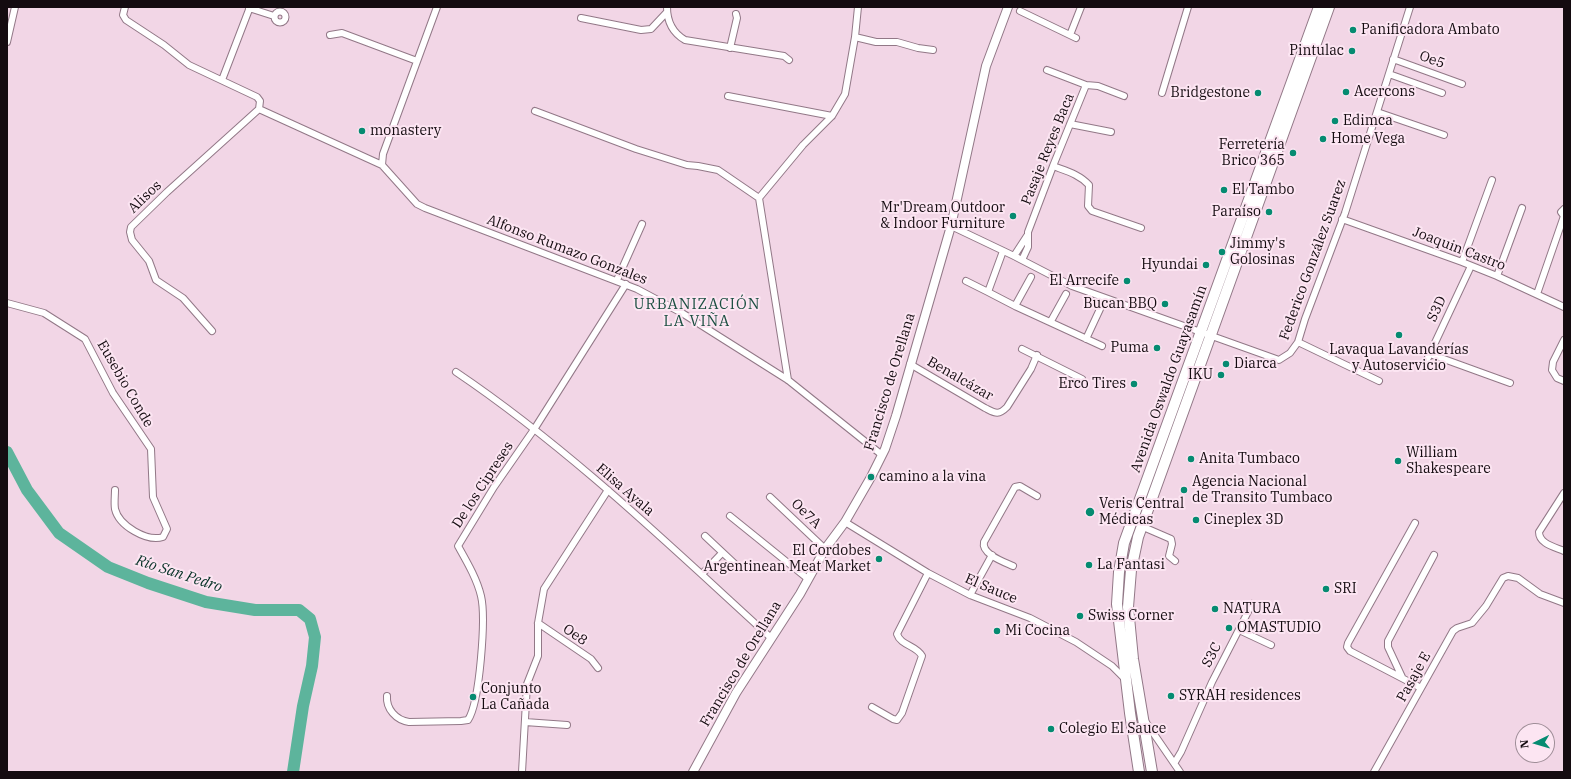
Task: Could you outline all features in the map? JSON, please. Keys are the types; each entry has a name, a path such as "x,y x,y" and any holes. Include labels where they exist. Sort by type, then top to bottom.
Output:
{"main road":[{"name":"Avenida Oswaldo Guayasamín","path":"1152,772 1133,659 1128,607 1131,570 1138,537 1206,333 1319,7"},
{"name":"Avenida Oswaldo Guayasamín","path":"1139,772 1117,604 1119,572 1124,543 1206,333 1329,7"}],"street":[{"path":"7,42 15,7"},
{"path":"125,7 123,15 126,20 164,44 190,65 257,97 260,101 259,109 382,165 383,154 437,7"},
{"path":"759,198 803,145 832,116 845,94 855,37 858,7"},
{"name":"Francisco de Orellana","path":"693,772 736,693 770,637 800,594 826,549 845,522 882,455 896,416 951,226 986,66 1008,7"},
{"path":"1070,35 1081,7"},
{"path":"1162,93 1188,7"},
{"name":"Federico González Suarez","path":"951,226 1072,286 1139,312 1206,333 1279,360 1290,353 1298,342 1342,219 1410,7"},
{"path":"222,80 250,8 274,16"},
{"path":"580,18 642,30 651,29 667,10"},
{"path":"667,10 672,28 677,36 685,40 784,56 789,60"},
{"path":"1020,11 1076,38"},
{"path":"730,48 737,18 736,14"},
{"path":"330,35 342,33 417,61"},
{"path":"855,37 876,42 897,42 933,50"},
{"name":"Oe5","path":"1393,59 1462,84"},
{"path":"1047,70 1086,85"},
{"path":"1388,74 1442,93"},
{"name":"Pasaje Reyes Baca","path":"1014,256 1027,236 1053,166 1086,85 1098,86 1124,96"},
{"path":"728,96 832,116"},
{"name":"Alisos","path":"212,331 183,298 156,280 149,261 132,240 130,232 131,227 259,109"},
{"path":"535,111 578,129 662,158 686,165 718,170 759,198 788,380"},
{"path":"1377,112 1444,135"},
{"path":"1070,124 1111,132"},
{"name":"Alfonso Rumazo Gonzales","path":"382,165 417,204 425,208 626,284 682,313 788,380 882,455"},
{"path":"1053,166 1077,175 1089,185 1088,206 1092,211 1141,228"},
{"path":"1462,262 1492,180"},
{"path":"1497,276 1522,208"},
{"path":"1537,294 1564,216 1561,212 1564,209"},
{"name":"Joaquin Castro","path":"1342,219 1462,262 1564,306"},
{"path":"616,280 642,224"},
{"name":"Pasaje Reyes Baca","path":"1022,260 1027,249 1027,236"},
{"path":"988,292 1002,251"},
{"name":"S3D","path":"1425,364 1471,266"},
{"path":"1015,306 1031,277"},
{"path":"966,281 1015,306 1051,321 1102,346"},
{"name":"De los Cipreses","path":"387,696 389,710 402,721 461,721 468,720 473,712 477,683 483,608 478,587 458,546 494,487 535,428 626,284"},
{"path":"1051,321 1066,294"},
{"name":"Eusebio Conde","path":"7,303 44,313 85,339 113,393 151,449 153,497 167,529 163,537 159,539 152,538 125,526 115,509 115,490"},
{"path":"1086,339 1100,309"},
{"path":"1564,340 1553,362 1552,370 1554,375 1564,381"},
{"path":"1298,342 1379,381"},
{"path":"1022,350 1037,355 1082,379"},
{"path":"1430,354 1510,383"},
{"name":"Benalcázar","path":"910,364 996,413 1002,412 1007,407 1032,370 1037,355"},
{"name":"Elisa Ayala","path":"456,372 494,397 535,428 608,490 770,637"},
{"path":"1013,566 992,555 985,549 983,545 984,542 1015,487 1020,486 1037,496"},
{"path":"522,772 527,684 538,656 538,623 544,589 608,490"},
{"path":"1564,493 1539,536 1543,541 1564,551"},
{"name":"Oe7A","path":"770,497 826,549"},
{"path":"730,516 808,579"},
{"name":"El Sauce","path":"845,522 928,573 970,596 1030,618 1076,642 1112,666 1126,680"},
{"path":"1415,523 1348,643 1348,647 1350,651 1421,688"},
{"path":"1141,526 1171,539 1172,544 1169,556 1175,561"},
{"path":"705,536 737,566"},
{"path":"702,574 722,553"},
{"path":"970,596 992,555"},
{"path":"1402,677 1388,647 1388,641 1434,555"},
{"path":"872,707 897,720 902,713 922,656 916,649 900,641 897,634 928,573"},
{"name":"Pasaje E","path":"1374,772 1453,631 1457,628 1472,623 1486,606 1503,578 1508,576 1518,578 1540,594 1564,603"},
{"name":"S3C","path":"1175,762 1181,752 1212,682 1252,604"},
{"name":"Oe8","path":"538,623 591,659 598,668"},
{"path":"1239,630 1271,645"},
{"path":"1143,719 1175,762 1180,772"},
{"path":"525,722 567,725"}],"waterway":[{"name":"Río San Pedro","path":"7,452 27,490 59,533 108,567 148,583 206,602 255,610 299,610 310,619 315,637 312,666 303,706 293,772"}],"place":[{"name":"Panificadora Ambato","path":"1353,30"},
{"name":"Pintulac","path":"1352,51"},
{"name":"Acercons","path":"1346,92"},
{"name":"Bridgestone","path":"1258,93"},
{"name":"Edimca","path":"1335,121"},
{"name":"monastery","path":"362,131"},
{"name":"Home Vega","path":"1323,139"},
{"name":"Ferretería Brico 365","path":"1293,153"},
{"name":"El Tambo","path":"1224,190"},
{"name":"Paraíso","path":"1269,212"},
{"name":"Mr'Dream Outdoor & Indoor Furniture","path":"1013,216"},
{"name":"Jimmy's Golosinas","path":"1222,252"},
{"name":"Hyundai","path":"1206,265"},
{"name":"El Arrecife","path":"1127,281"},
{"name":"Bucan BBQ","path":"1165,304"},
{"name":"Lavaqua Lavanderías y Autoservicio","path":"1399,335"},
{"name":"Puma","path":"1157,348"},
{"name":"Diarca","path":"1226,364"},
{"name":"IKU","path":"1221,375"},
{"name":"Erco Tires","path":"1134,384"},
{"name":"Anita Tumbaco","path":"1191,459"},
{"name":"William Shakespeare","path":"1398,461"},
{"name":"camino a la vina","path":"871,477"},
{"name":"Agencia Nacional de Transito Tumbaco","path":"1184,490"},
{"name":"Veris Central Médicas","path":"1090,512"},
{"name":"Cineplex 3D","path":"1196,520"},
{"name":"El Cordobes Argentinean Meat Market","path":"879,559"},
{"name":"La Fantasi","path":"1089,565"},
{"name":"SRI","path":"1326,589"},
{"name":"NATURA","path":"1215,609"},
{"name":"Swiss Corner","path":"1080,616"},
{"name":"OMASTUDIO","path":"1229,628"},
{"name":"Mi Cocina","path":"997,631"},
{"name":"SYRAH residences","path":"1171,696"},
{"name":"Conjunto La Cañada","path":"473,697"},
{"name":"Colegio El Sauce","path":"1051,729"}],"district":[{"name":"URBANIZACIÓN LA VIÑA","path":"697,314"}]}
